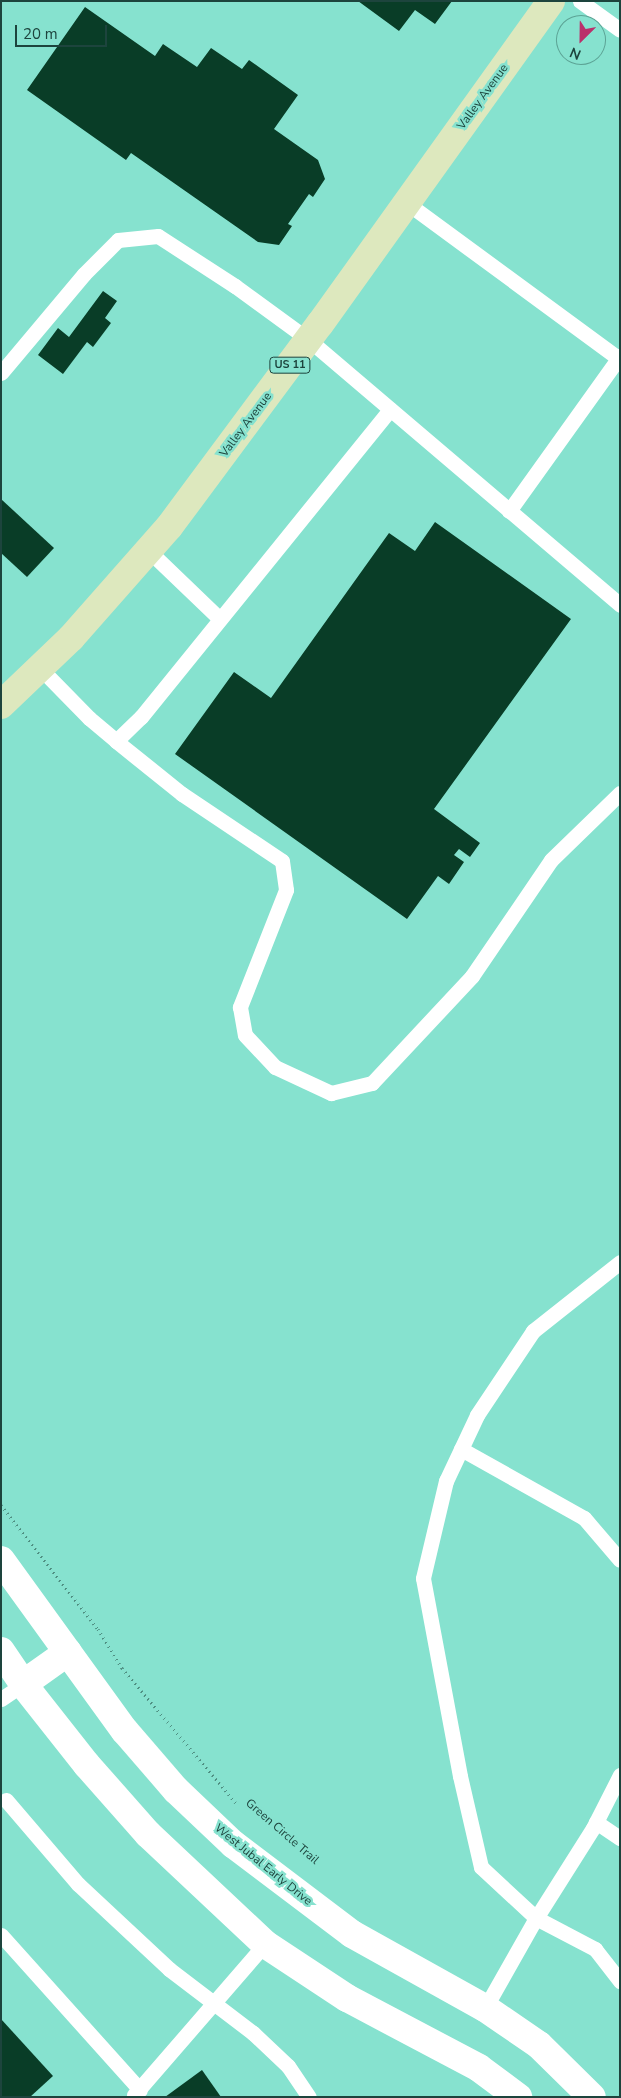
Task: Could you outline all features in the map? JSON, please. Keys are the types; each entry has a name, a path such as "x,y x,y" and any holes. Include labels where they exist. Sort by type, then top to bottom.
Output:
{"main road":[{"name":"Valley Avenue","path":"1,705 41,669 149,551 309,340 551,1"},
{"name":"West Jubal Early Drive","path":"1,1560 131,1739 176,1790 233,1844 352,1934 485,2008 539,2045 592,2097"},
{"path":"1,1651 12,1692 148,1834 266,1944 363,2007 479,2068 518,2097"},
{"path":"12,1692 68,1652"}],"lane":[{"path":"580,1 620,30"},
{"path":"407,203 619,357 509,510"},
{"path":"1,373 84,274 118,240 158,236 235,286 309,340 620,605"},
{"path":"116,741 141,717 390,409"},
{"path":"149,551 220,618"},
{"path":"41,669 89,718 182,794 282,861 286,890 240,1007 245,1035 275,1067 331,1093 372,1083 472,976 552,860 620,793"},
{"path":"620,1262 533,1331 477,1415 446,1481 423,1578 460,1776 481,1867 536,1918 595,1949 620,1981"},
{"path":"461,1449 584,1518 620,1560"},
{"path":"485,2008 536,1918 596,1822 620,1775"},
{"path":"3,1799 78,1884 169,1969 254,2033 288,2066 309,2097"},
{"path":"596,1822 620,1838"},
{"path":"1,1935 136,2093 266,1944"}],"path":[{"name":"Green Circle Trail","path":"1,1505 98,1628 122,1668 240,1807"}],"building":[{"path":"358,1 452,1 435,24 415,10 399,31"},
{"path":"85,7 155,56 163,44 197,67 211,48 242,69 249,60 298,95 274,129 318,160 325,179 313,197 309,194 288,224 292,226 279,245 258,242 131,153 126,160 27,90"},
{"path":"103,291 117,301 105,318 111,323 93,347 87,342 63,374 38,355 58,328 69,337"},
{"path":"1,499 54,548 27,577 1,553"},
{"path":"435,522 571,619 434,809 480,843 470,857 459,849 454,855 464,862 449,884 438,876 407,919 175,754 234,672 271,698 389,533 415,551"},
{"path":"1,2019 53,2076 30,2097 1,2097"},
{"path":"202,2070 221,2097 165,2097"}]}
